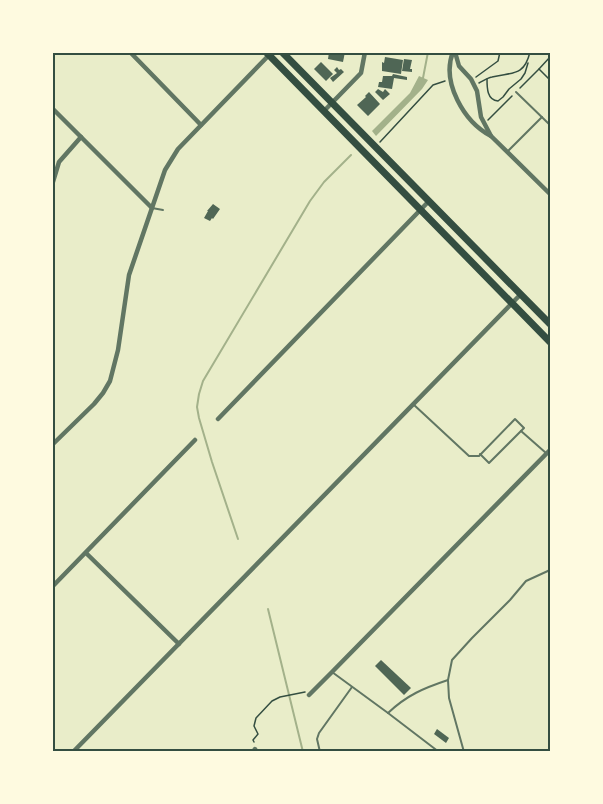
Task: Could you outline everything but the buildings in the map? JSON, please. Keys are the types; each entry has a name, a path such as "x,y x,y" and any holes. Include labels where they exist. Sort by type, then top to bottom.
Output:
{"main road":[{"path":"282,52 550,324"},
{"path":"269,54 550,342"}],"street":[{"path":"130,52 201,125"},
{"path":"324,111 361,74 365,52"},
{"path":"454,52 459,66 471,79 477,92 481,117 491,136 550,194"},
{"path":"454,52 450,59 450,75 456,100 484,133 491,136"},
{"path":"52,445 104,393 110,381 118,350 129,275 165,170 171,159 269,54"},
{"path":"52,108 152,208"},
{"path":"52,185 59,162 81,137"},
{"path":"218,419 429,201"},
{"path":"73,752 521,294"},
{"path":"52,587 195,440"},
{"path":"309,695 548,452"},
{"path":"87,553 179,644"}],"lane":[{"path":"516,92 550,125"},
{"path":"507,152 542,117"},
{"path":"152,208 163,210"},
{"path":"413,404 468,456 480,454 515,419 524,428 489,463 480,454"},
{"path":"521,431 548,452"},
{"path":"464,752 449,698 448,680 452,660 526,581 550,570"},
{"path":"332,672 439,752"},
{"path":"388,713 412,694 448,680"},
{"path":"320,752 317,744 319,733 352,687"}],"path":[{"path":"481,87 476,77 498,61 500,52"},
{"path":"487,79 492,100 501,100 508,89 521,80 530,52"},
{"path":"550,57 539,69 550,80"},
{"path":"479,83 516,72 528,63"},
{"path":"380,142 433,85 446,81"},
{"path":"486,115 489,124"},
{"path":"254,750 253,740 258,734 254,726 256,718 275,699 297,693"}],"shaded area":[{"path":"419,76 428,80 422,89 376,136 372,131 410,93"}],"waterway":[{"path":"423,78 428,52"},
{"path":"238,539 199,418 197,407 199,394 203,381 310,201 324,182 351,155"},
{"path":"268,609 303,752"}]}
